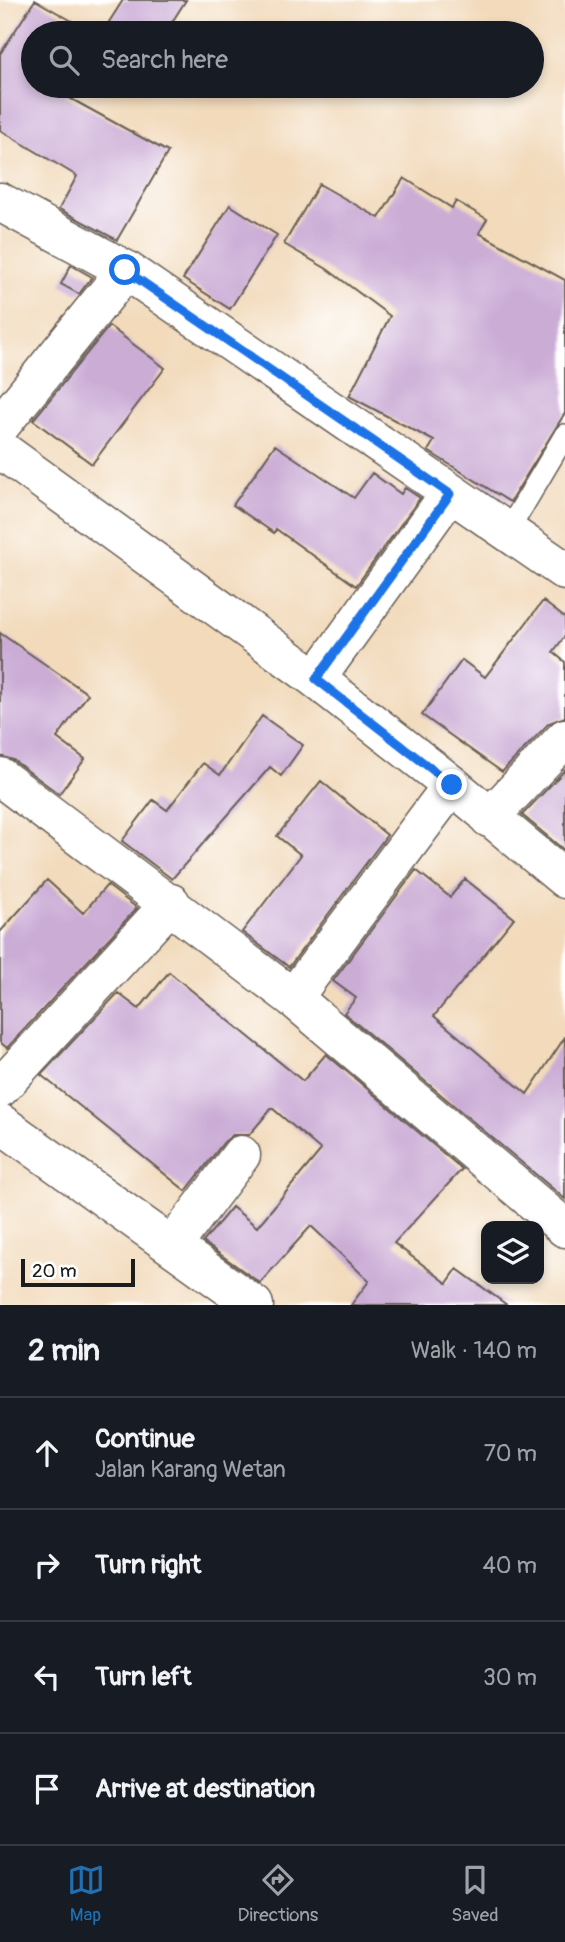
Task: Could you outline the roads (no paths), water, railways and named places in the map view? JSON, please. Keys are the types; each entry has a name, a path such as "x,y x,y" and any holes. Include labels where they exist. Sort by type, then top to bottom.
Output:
{"street":[{"path":"0,202 125,270 565,571"},
{"path":"0,426 125,270"},
{"path":"0,449 316,679 452,785 565,880"},
{"path":"316,679 450,494"},
{"path":"489,818 565,738"},
{"path":"0,777 171,903 293,998 565,1228"},
{"path":"293,998 452,785"},
{"path":"0,1088 171,903"},
{"path":"0,1123 254,1305"},
{"path":"173,1245 241,1155"}],"lane":[{"path":"508,531 565,435"}]}
